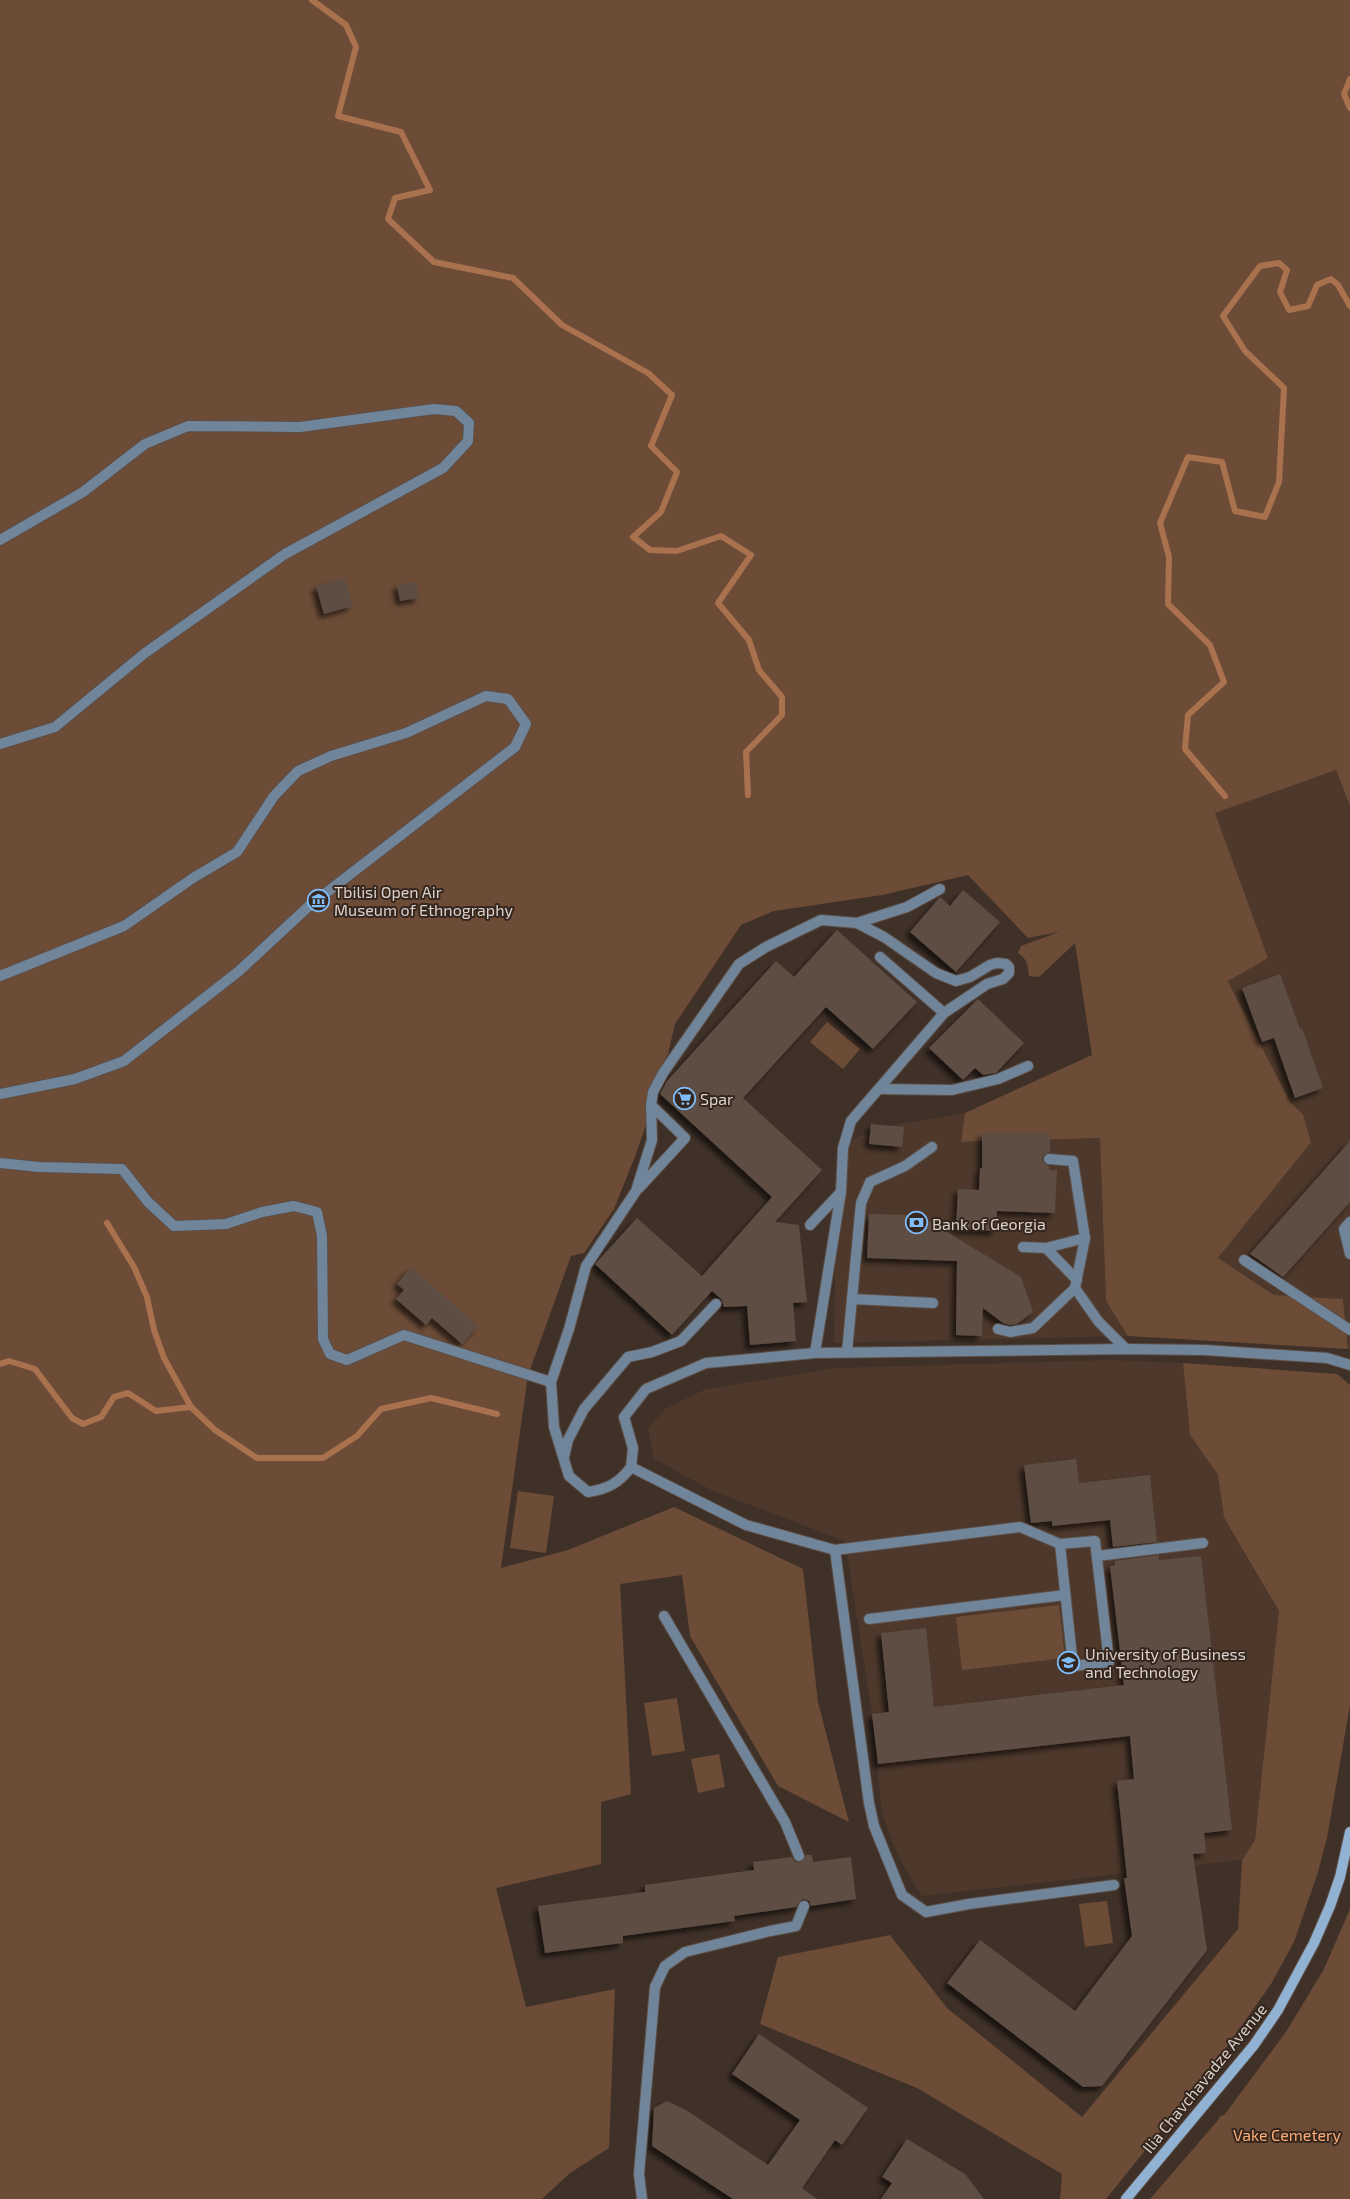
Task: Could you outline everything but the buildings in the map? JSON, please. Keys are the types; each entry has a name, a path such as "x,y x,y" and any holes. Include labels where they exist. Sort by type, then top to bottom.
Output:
{"main road":[{"name":"Ilia Chavchavadze Avenue","path":"1126,2199 1254,2045 1278,2010 1311,1950 1330,1906 1340,1877 1350,1832"}],"street":[{"path":"0,540 83,492 145,444 188,426 300,427 434,410 456,411 470,423 468,441 443,468 285,554 145,653 55,728 0,744"},
{"path":"0,976 124,926 193,878 237,852 274,796 298,771 331,756 406,733 486,696 508,699 526,724 515,747 310,906 239,971 124,1061 75,1079 0,1094"},
{"path":"636,1191 652,1140 651,1105 653,1092 663,1073 739,964 766,947 821,920 857,923 907,907 940,889"},
{"path":"815,1353 841,1192 843,1148 851,1121 944,1013 987,984 1003,979 1009,973 1010,968 1006,964 997,963 970,977 956,981 945,978 884,937 857,923"},
{"path":"880,957 944,1013"},
{"path":"879,1089 952,1090 998,1079 1028,1066"},
{"path":"651,1105 685,1138 636,1191 586,1266 569,1330 551,1382 554,1427 569,1476 588,1492 600,1490 621,1480 631,1467 633,1448 624,1417 646,1389 706,1363 815,1353 1126,1349 1205,1350 1327,1358 1350,1365"},
{"path":"846,1352 861,1203 870,1182 905,1166 932,1147"},
{"path":"998,1329 1010,1332 1033,1328 1076,1284 1085,1238 1073,1161 1049,1159"},
{"path":"0,1163 39,1167 122,1170 148,1202 174,1226 226,1224 262,1212 294,1206 317,1212 322,1236 323,1339 330,1354 347,1360 404,1335 551,1382"},
{"path":"810,1225 841,1192"},
{"path":"1350,1222 1344,1229 1350,1254"},
{"path":"1023,1247 1046,1248 1085,1238"},
{"path":"1046,1248 1076,1284 1098,1321 1126,1349"},
{"path":"1244,1260 1350,1330"},
{"path":"852,1298 933,1303"},
{"path":"564,1458 568,1440 584,1409 628,1357 652,1352 681,1341 716,1304"},
{"path":"631,1467 746,1525 835,1550 1020,1527 1060,1544 1095,1541 1109,1662 1073,1666 1060,1544"},
{"path":"1097,1556 1204,1543"},
{"path":"835,1550 874,1826 902,1895 926,1912 969,1904 1114,1885"},
{"path":"869,1619 1066,1596"},
{"path":"664,1616 785,1822 799,1856"},
{"path":"642,2199 639,2174 655,1987 665,1966 685,1952 796,1926 804,1906"}],"shaded area":[{"path":"1336,770 1350,806 1350,1350 1348,1349 1343,1299 1274,1295 1218,1258 1311,1141 1303,1114 1290,1102 1228,980 1214,813"},
{"path":"965,1113 962,1142 1100,1138 1106,1301 1128,1336 834,1343 836,1174 852,1141 872,1129"},
{"name":"University of Business and Technology","path":"1111,1360 1183,1363 1190,1435 1218,1475 1224,1519 1279,1611 1255,1840 1242,1860 922,1896 894,1846 882,1813 872,1714 845,1541 713,1491 654,1459 648,1428 665,1409 706,1389 835,1368"}],"green space":[{"path":"0,0 1350,0 1350,806 1336,770 1215,813 1268,958 1228,981 1290,1102 1303,1114 1311,1142 1218,1258 1274,1295 1343,1299 1348,1349 1128,1336 1106,1301 1100,1138 961,1142 965,1113 1092,1055 1075,943 1039,977 1029,976 1026,963 1018,953 1021,946 1059,932 1028,938 968,875 882,895 774,911 741,925 675,1024 668,1054 648,1089 646,1125 614,1209 584,1253 571,1256 528,1375 501,1568 568,1550 674,1507 803,1569 818,1702 849,1822 778,1786 690,1636 682,1575 620,1584 631,1794 601,1802 601,1864 496,1888 526,2007 615,1989 609,2148 570,2173 542,2199 0,2199"},
{"path":"827,1022 860,1049 843,1069 810,1042"},
{"path":"1183,1363 1337,1374 1350,1385 1350,1705 1327,1838 1318,1872 1294,1942 1271,1984 1213,2066 1106,2199 1060,2199 1062,2174 917,2088 760,2024 778,1957 890,1935 947,2008 1082,2117 1238,1929 1242,1860 1255,1840 1279,1611 1224,1518 1218,1475 1190,1435"},
{"path":"518,1491 554,1496 546,1553 510,1548"},
{"path":"1059,1605 1065,1658 962,1670 956,1617"},
{"path":"677,1698 685,1751 652,1756 644,1703"},
{"path":"719,1754 725,1787 698,1793 691,1759"},
{"path":"1107,1901 1113,1943 1085,1947 1079,1904"},
{"name":"Vake Cemetery","path":"1350,1909 1350,2199 1150,2199 1219,2117 1225,2114 1286,2032 1324,1969"}],"waterway":[{"path":"312,0 346,25 356,47 338,116 401,132 430,190 395,198 388,219 434,262 513,278 562,325 648,373 672,395 651,446 677,472 661,512 633,537 650,550 677,551 721,536 751,555 718,603 749,640 759,670 782,697 782,715 746,752 748,795"},
{"path":"1350,79 1344,94 1350,108"},
{"path":"1225,796 1185,749 1188,715 1224,682 1210,645 1168,604 1169,557 1160,523 1188,457 1222,462 1235,511 1265,517 1279,482 1284,388 1245,351 1223,316 1260,266 1279,263 1287,270 1280,292 1289,310 1308,306 1317,285 1331,279 1338,285 1350,306"},
{"path":"107,1223 134,1267 147,1297 154,1330 164,1358 191,1407"},
{"path":"0,1364 9,1361 35,1369 72,1418 83,1424 101,1417 114,1397 128,1393 156,1411 191,1407 215,1430 257,1458 323,1458 357,1436 381,1409 431,1398 497,1414"}],"place":[{"name":"Tbilisi Open Air Museum of Ethnography","path":"318,900"},
{"name":"Spar","path":"684,1098"},
{"name":"Bank of Georgia","path":"916,1223"},
{"name":"University of Business and Technology","path":"1069,1662"}]}
